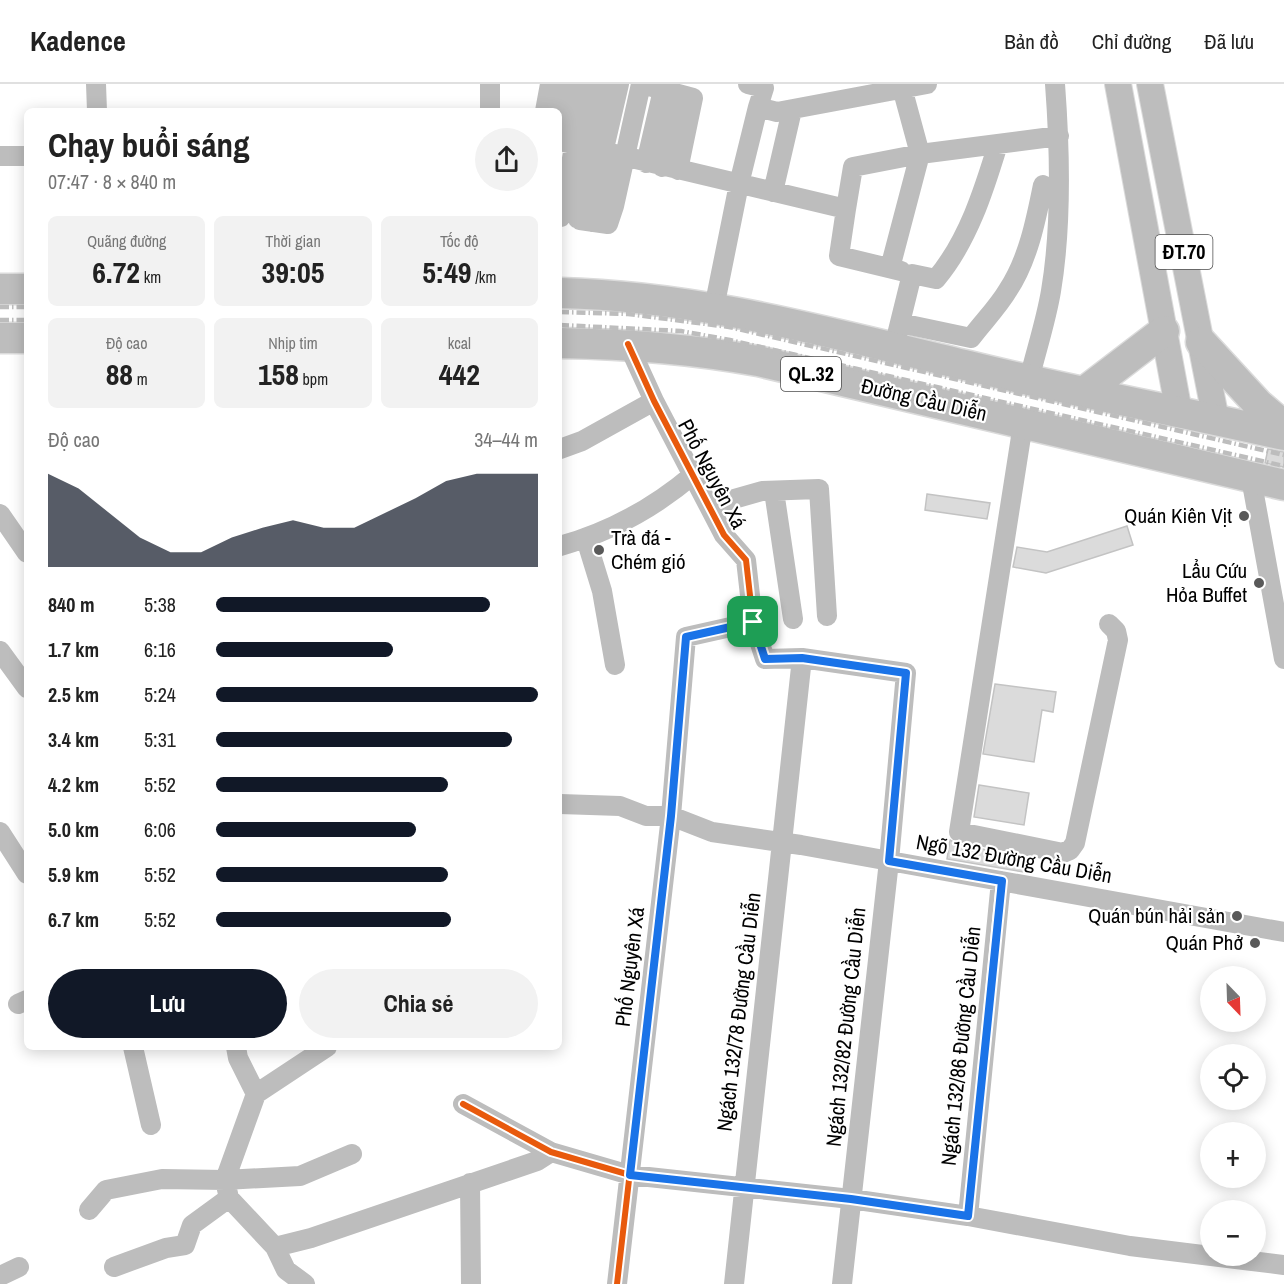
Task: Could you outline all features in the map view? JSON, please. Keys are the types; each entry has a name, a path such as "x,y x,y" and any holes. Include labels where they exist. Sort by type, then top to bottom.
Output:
{"highway":[{"path":"0,289 24,289"},
{"name":"Đường Cầu Diễn","path":"562,292 650,298 897,335 1029,381 1284,435"},
{"path":"1084,392 1164,331"},
{"path":"0,338 24,338"},
{"path":"1201,342 1258,404 1284,426"},
{"name":"Đường Cầu Diễn","path":"562,343 628,344 695,350 758,361 1284,485"},
{"name":"ĐT.70","path":"1179,411 1188,462"},
{"name":"ĐT.70","path":"1216,420 1239,474"}],"main road":[{"name":"ĐT.70","path":"1118,84 1179,411"},
{"name":"ĐT.70","path":"1150,84 1216,420"}],"street":[{"path":"96,84 97,108"},
{"path":"490,84 490,108"},
{"path":"546,108 550,84"},
{"path":"568,84 589,147"},
{"path":"573,219 583,199 589,147 586,84"},
{"path":"573,219 583,199 589,147 602,84"},
{"path":"589,147 619,84"},
{"path":"589,147 642,84 693,98 662,167"},
{"path":"763,91 777,112 902,86 927,84"},
{"path":"1029,381 1051,291 1059,136 1055,84"},
{"path":"890,268 920,154 902,86"},
{"path":"714,308 739,184 763,91"},
{"path":"662,167 670,92"},
{"path":"773,192 792,110"},
{"path":"998,144 986,184 967,228 945,269 936,279 839,256 854,167 920,154 1059,136"},
{"path":"589,147 662,167 846,209"},
{"path":"0,156 24,156"},
{"path":"912,274 897,335 971,338 1008,291 1019,270 1037,216 1043,185"},
{"path":"0,284 0,289"},
{"name":"Phố Nguyên Xá","path":"617,1284 671,816 686,637 753,622 746,560 724,535 654,401 628,344"},
{"path":"562,448 582,441 654,401"},
{"path":"1023,424 959,832 1063,853 1070,850 1075,843 1118,640 1116,631 1109,624"},
{"path":"562,545 586,538 664,500 694,474"},
{"path":"1239,474 1284,659"},
{"path":"709,506 774,491 819,489 827,616"},
{"path":"774,491 793,619"},
{"path":"0,514 24,549"},
{"path":"586,538 602,591 615,665"},
{"path":"753,622 765,659 802,658"},
{"path":"0,651 24,684"},
{"name":"Ngách 132/82 Đường Cầu Diễn","path":"802,658 906,673 889,861 842,1284"},
{"name":"Ngách 132/78 Đường Cầu Diễn","path":"735,1284 743,1187 802,658"},
{"name":"Ngõ 132 Đường Cầu Diễn","path":"562,804 620,806 646,816 671,816 712,832 889,861 1284,932"},
{"path":"0,832 24,869"},
{"name":"Ngách 132/86 Đường Cầu Diễn","path":"968,1216 1002,881"},
{"path":"134,1050 151,1125"},
{"path":"237,1050 238,1058 256,1094"},
{"path":"114,1267 166,1248 185,1245 192,1225 227,1189 256,1094 322,1050"},
{"path":"463,1104 551,1152 630,1175 851,1199 968,1216 1130,1246 1284,1265"},
{"path":"275,1247 311,1238 537,1161 551,1152"},
{"path":"89,1210 106,1190 162,1179 227,1189 300,1176 352,1154"},
{"path":"470,1183 471,1284"},
{"path":"227,1189 275,1247 280,1277 305,1284"},
{"path":"0,1276 19,1267"}],"building":[{"path":"1268,449 1284,452 1284,467 1265,463"},
{"path":"927,494 990,503 987,519 925,510"},
{"path":"1127,526 1133,545 1046,573 1013,567 1017,547 1047,552"},
{"path":"995,684 1056,692 1053,712 1042,710 1034,762 983,754"},
{"path":"979,785 1029,793 1024,825 974,817"},
{"path":"950,840 957,844 1032,859 1030,873 947,859"}],"railway":[{"path":"0,307 24,307"},
{"path":"562,312 628,314 729,327 1284,455"},
{"path":"0,320 24,320"},
{"path":"562,325 681,331 730,340 1284,466"}],"cycle path":[{"path":"617,1284 671,816 686,637 753,622 746,560 724,535 654,401 628,344"},
{"path":"463,1104 551,1152 630,1175 851,1199 968,1216 1001,881"}],"place":[{"name":"Quán Kiên Vịt","path":"1244,516"},
{"name":"Trà đá - Chém gió","path":"599,550"},
{"name":"Lẩu Cứu Hỏa Buffet","path":"1259,583"},
{"name":"Quán bún hải sản","path":"1237,916"},
{"name":"Quán Phở","path":"1255,943"}],"route":[{"path":"753,622 765,659 802,658 906,673 889,861 1002,881 968,1216 851,1199 630,1175 671,816 686,637 753,622"}]}
